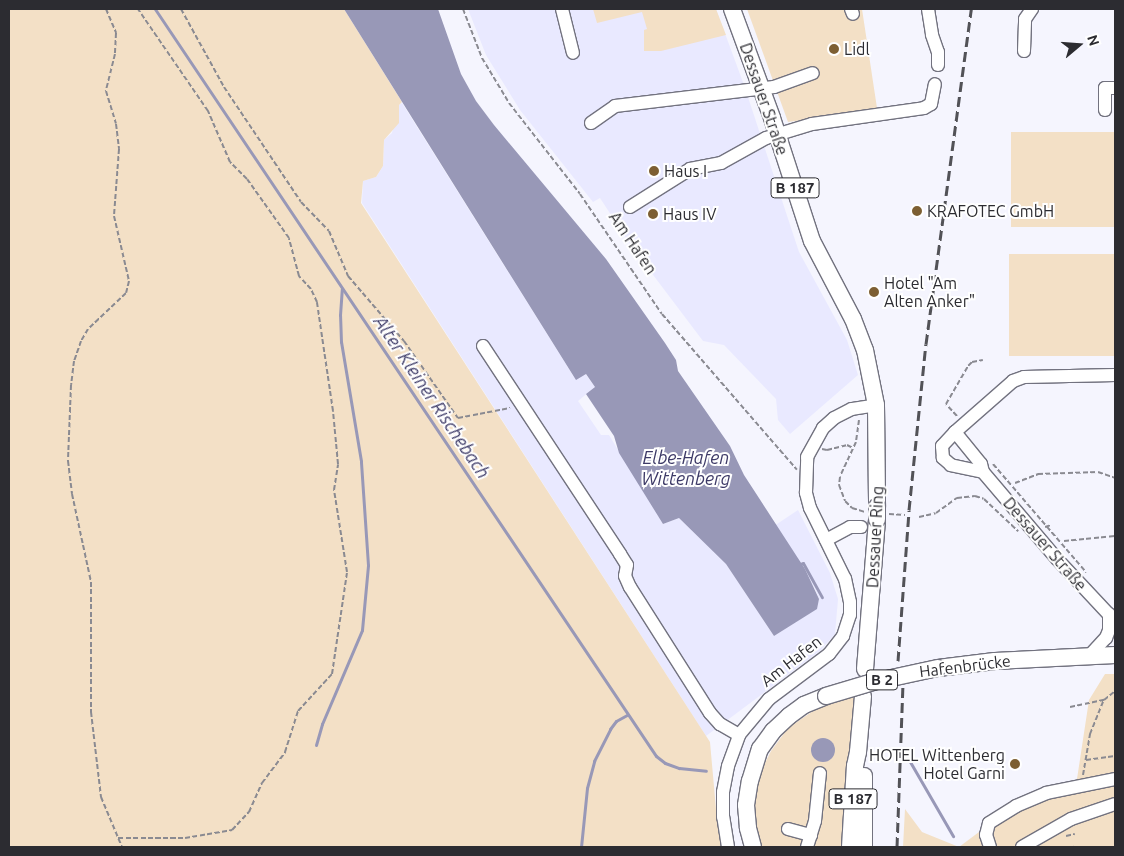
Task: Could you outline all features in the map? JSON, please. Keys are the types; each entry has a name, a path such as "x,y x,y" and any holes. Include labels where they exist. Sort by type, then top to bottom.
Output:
{"main road":[{"name":"Dessauer Straße","path":"732,9 778,134 812,241 858,328 865,350 876,405"},
{"name":"Dessauer Ring","path":"866,668 878,513 876,405"},
{"name":"Hafenbrücke","path":"753,847 748,828 746,804 750,781 760,749 773,731 804,705 826,696 873,682 938,668 995,661 1115,655"},
{"name":"B 187","path":"850,847 855,766 863,696"},
{"name":"B 187","path":"858,752 864,769 864,847"}],"street":[{"path":"562,9 573,53"},
{"path":"928,9 932,35 938,52 938,65"},
{"path":"1024,52 1025,19 1032,9"},
{"path":"591,123 616,106 774,87 813,73"},
{"path":"630,207 690,169 721,164 760,140 812,124 924,108 932,104 935,84"},
{"path":"1105,110 1105,88 1115,88"},
{"path":"483,346 627,565 625,576 630,588 710,713 720,724 739,735"},
{"path":"987,467 951,465 943,458 942,446 959,428 1013,381 1024,377 1115,375"},
{"name":"Am Hafen","path":"728,847 723,817 723,792 728,766 739,735 769,698 829,654 847,626 850,602 848,590 810,508 805,471 807,457 824,428 840,414 859,407 876,405"},
{"name":"Dessauer Straße","path":"959,428 981,464 987,467 1112,618 1106,638 1089,656"},
{"path":"826,540 850,527 861,527"},
{"path":"788,829 809,841 820,774"},
{"path":"990,847 986,835 987,827 993,820 1046,793 1086,782 1115,779"},
{"path":"1022,847 1071,819 1115,804"}],"path":[{"path":"106,9 116,33 115,54 106,91 116,124 118,149 114,216 129,281 126,293 88,328 74,361 68,461 72,494 91,582 91,712 100,797 122,847"},
{"path":"118,838 185,838 232,830 249,812 262,782 285,752 298,711 332,674 347,572 334,490 338,464 333,411 318,302 311,289 299,276 289,238 246,179 230,162 208,111 138,9"},
{"path":"181,9 224,86 301,202 329,231 348,276 404,341 458,418 522,405"},
{"name":"Am Hafen","path":"463,9 474,43 488,72 509,103 580,194 662,314 724,384 779,452 796,470 805,471"},
{"path":"959,428 946,404 968,366 972,362 983,360"},
{"path":"860,425 853,448 840,477 839,486 841,494 852,508 904,516"},
{"path":"813,444 827,450 847,445 853,448"},
{"path":"987,467 1046,526 1090,577"},
{"path":"1015,483 1038,474 1098,472 1115,478"},
{"path":"919,517 936,513 957,498 975,496 984,499 1010,525 1024,534"},
{"path":"1046,526 1051,525"},
{"path":"1064,541 1115,536"},
{"path":"1070,707 1104,700 1115,691"},
{"path":"1086,782 1086,760 1090,734 1104,700"},
{"path":"1086,760 1115,756"}],"shaded area":[{"path":"9,9 344,9 402,102 399,105 399,123 384,140 383,166 376,177 363,181 361,203 710,742 716,809 727,847 9,847"},
{"path":"468,9 716,9 744,85 799,252 847,340 858,375 790,434 778,420 776,399 724,345 703,341 632,247 600,198 593,202 520,110 486,55"},
{"path":"593,9 716,9 726,35 661,51 644,51 644,30 647,29 642,12 597,23"},
{"path":"747,9 862,9 877,108 886,107 886,109 788,122"},
{"path":"402,103 574,377 584,372 595,387 578,401 601,435 609,435 663,524 679,518 726,564 774,636 816,609 819,599 815,589 774,526 798,510 830,573 838,599 835,634 821,650 706,736 362,203 363,181 376,177 383,166 384,140 392,133 399,105"},
{"path":"1011,132 1115,132 1115,227 1011,227"},
{"path":"1009,254 1115,254 1115,356 1009,356"},
{"path":"1105,674 1115,674 1115,847 959,847 987,826 1077,779 1089,700"},
{"path":"855,691 845,847 761,847 755,830 752,805 760,773 771,751 788,728 813,711"},
{"path":"905,809 922,832 959,847 903,847"}],"water":[{"name":"Elbe-Hafen Wittenberg","path":"344,9 438,9 461,74 476,101 606,259 665,343 676,360 678,371 730,446 744,475 805,569 819,599 817,609 774,636 726,564 679,518 663,524 619,453 614,436 586,394 595,387 586,374 576,380"},
{"path":"823,738 832,741 835,750 832,759 823,762 814,759 811,750 814,741"}],"waterway":[{"name":"Alter Kleiner Rischebach","path":"155,9 656,756 665,763 679,768 706,771"},
{"path":"316,745 322,724 362,630 368,565 361,461 341,342 340,315 342,289"},
{"path":"800,564 803,563 822,597"},
{"path":"581,847 587,788 594,761 610,729 616,721 627,715"},
{"path":"909,760 953,836"}],"railway":[{"path":"898,661 909,510 926,344 971,9"},
{"path":"897,847 903,686"}],"place":[{"name":"Lidl","path":"834,49"},
{"name":"Haus I","path":"654,171"},
{"name":"KRAFOTEC GmbH","path":"917,211"},
{"name":"Haus IV","path":"653,214"},
{"name":"Hotel \"Am Alten Anker\"","path":"874,292"},
{"name":"HOTEL Wittenberg Hotel Garni","path":"1015,764"}]}
